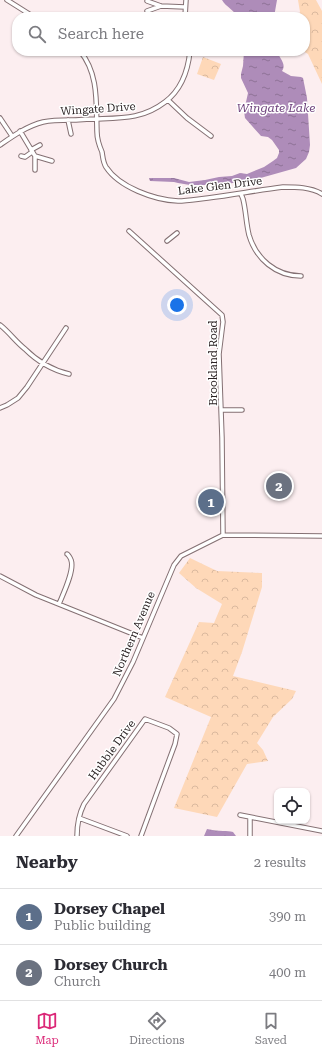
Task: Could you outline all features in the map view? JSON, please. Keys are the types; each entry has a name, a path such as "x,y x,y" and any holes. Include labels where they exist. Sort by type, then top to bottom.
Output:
{"street":[{"path":"7,0 26,12"},
{"path":"185,12 186,0"},
{"path":"147,1 162,6 185,6"},
{"path":"147,11 162,6"},
{"name":"Lake Glen Drive","path":"84,56 88,62 95,83 97,138 103,160 107,168 120,180 138,191 148,195 177,201 294,187 311,189 322,194"},
{"name":"Wingate Drive","path":"0,145 20,131 42,122 122,118 141,115 154,110 168,100 176,90 185,76 189,56"},
{"path":"168,100 187,118 210,136"},
{"path":"0,118 12,136"},
{"path":"68,120 72,134"},
{"path":"20,131 35,156 52,161"},
{"path":"21,156 25,156 40,145"},
{"path":"35,156 35,170"},
{"path":"241,194 244,199 250,237 260,256 267,264 278,271 288,275 301,276"},
{"name":"Brookland Road","path":"129,231 222,315 223,326 220,354 220,384 222,410 223,536"},
{"path":"167,241 177,233"},
{"path":"0,325 24,349 42,363 53,369 69,374"},
{"path":"0,408 18,398 27,387 66,328"},
{"path":"222,410 242,410"},
{"name":"Northern Avenue","path":"16,836 114,699 128,674 168,577 176,561 181,556 223,536 322,536"},
{"path":"59,604 72,565 67,554"},
{"path":"0,576 36,595 143,638"},
{"name":"Hubble Drive","path":"77,836 79,818 84,804 145,719 177,734 175,744 140,836"},
{"path":"240,815 322,831"},
{"path":"79,818 127,836"},
{"path":"250,818 250,836"}],"green space":[{"path":"298,0 316,0 322,11 322,84 309,56 310,12 300,12"},
{"path":"203,57 221,64 214,80 197,74"},
{"path":"190,558 217,571 262,573 262,587 233,676 296,691 292,699 273,717 257,743 263,750 268,761 247,764 217,817 174,808 211,717 165,697 199,622 214,623 222,604 196,588 179,573"}],"water":[{"path":"222,0 277,0 275,12 234,12"},
{"name":"Wingate Lake","path":"244,56 280,56 284,66 282,71 291,76 303,78 307,98 310,145 306,159 296,168 257,179 220,185 190,185 174,182 150,181 149,178 174,178 189,182 232,176 240,173 247,174 264,167 277,158 279,150 272,140 268,137 261,136 245,118 244,111 248,93 241,78"},
{"path":"207,829 233,832 236,836 204,836"}],"place":[{"name":"Dorsey Church","path":"279,486"},
{"name":"Dorsey Chapel","path":"211,502"}]}
